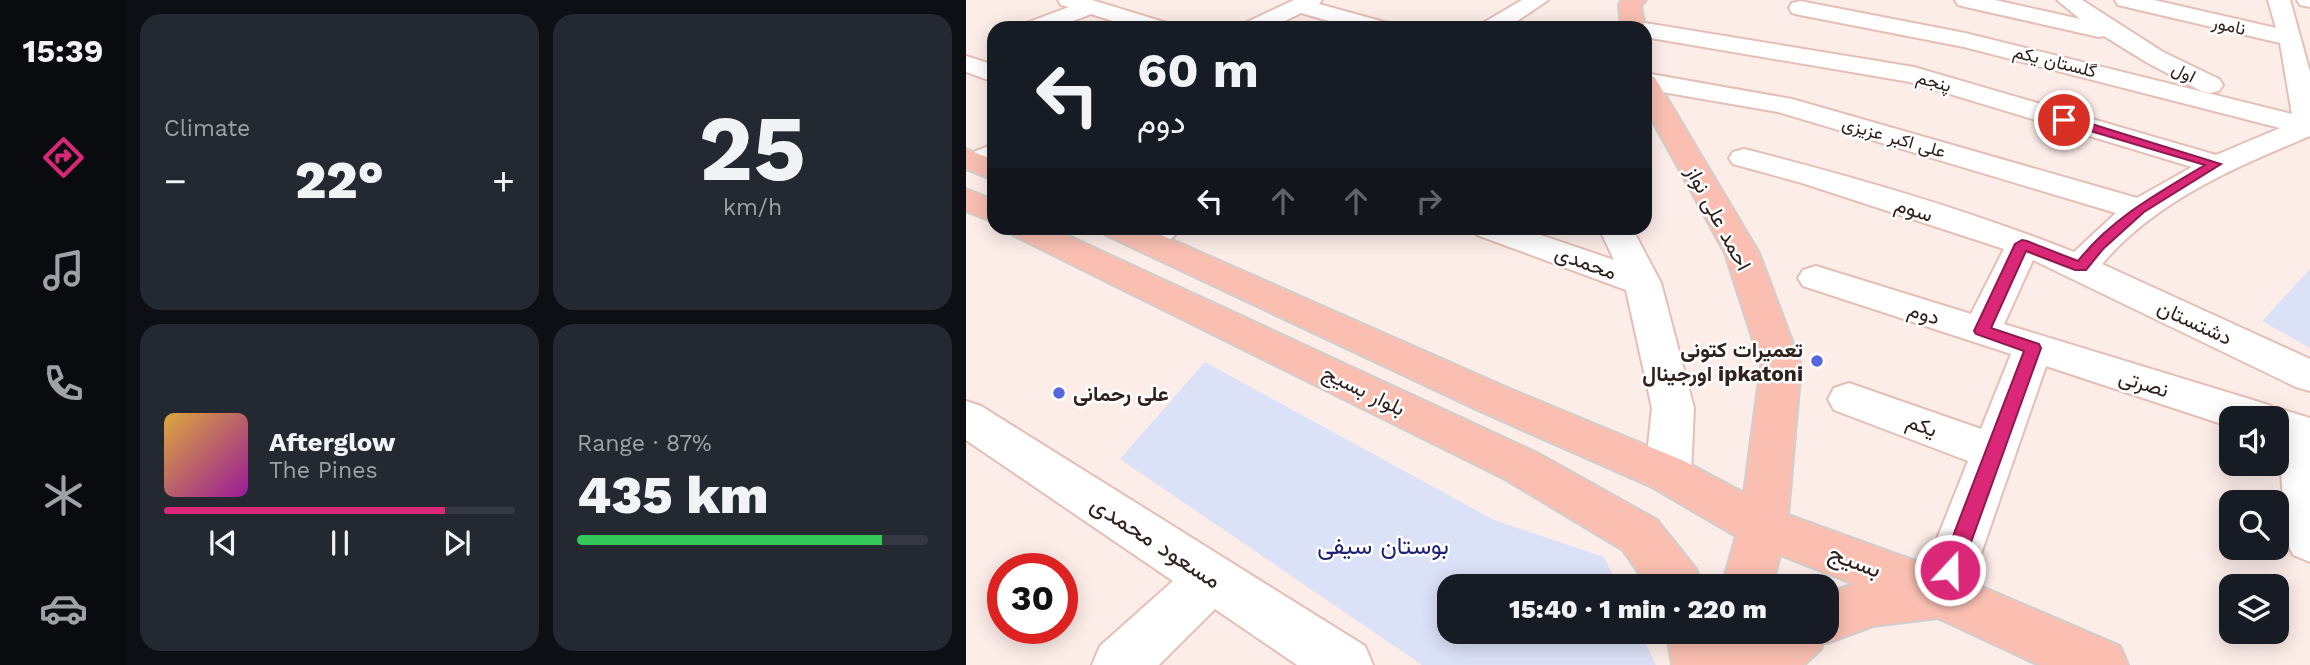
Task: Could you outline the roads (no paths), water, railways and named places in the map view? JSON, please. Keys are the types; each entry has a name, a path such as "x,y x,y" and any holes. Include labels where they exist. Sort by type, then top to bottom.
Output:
{"main road":[{"path":"1632,21 1630,4 1635,0"},
{"name":"احمد علی نواز","path":"1652,94 1742,253 1781,365 1763,527 1750,574"},
{"path":"966,199 987,209"},
{"name":"بلوار بسیج","path":"1040,235 1521,466 1640,535 1669,574"},
{"path":"1148,235 1495,400 1668,474 1763,527"},
{"name":"بسیج","path":"1763,527 1941,594 2100,665"},
{"path":"1839,614 1873,602 1941,594"},
{"path":"1696,644 1700,665"},
{"path":"1725,665 1731,644"},
{"path":"1763,665 1787,644"}],"street":[{"path":"1502,21 1537,0"},
{"path":"1966,0 2115,33"},
{"name":"اول","path":"2068,0 2115,33 2184,74 2308,127"},
{"name":"نامور","path":"2126,0 2291,39"},
{"path":"2080,267 2098,246 2139,209 2215,164 2308,127 2291,39 2279,0"},
{"path":"1047,21 1079,3 1137,21"},
{"path":"1268,21 1305,3 1359,21"},
{"name":"گلستان یکم","path":"1800,8 2017,52 2308,127"},
{"path":"2017,52 2044,17"},
{"name":"پنجم","path":"1652,31 1914,75 2215,164"},
{"path":"972,55 987,68"},
{"name":"علی اکبر عزیزی","path":"1652,83 1782,105 2139,209"},
{"name":"سوم","path":"1744,158 1813,176 2022,244 2080,267"},
{"name":"محمدی","path":"1509,235 1643,282"},
{"name":"محمدی","path":"1620,235 1643,282 1673,408 1668,474"},
{"path":"1982,331 2022,244"},
{"name":"دشتستان","path":"2080,267 2310,376"},
{"name":"دوم","path":"1816,278 2033,348"},
{"path":"1941,594 2033,348"},
{"name":"نصرتی","path":"2033,348 2219,406"},
{"name":"یکم","path":"1849,399 1995,452"},
{"name":"مسعود محمدی","path":"969,424 1345,665"},
{"path":"2289,433 2310,540"},
{"path":"1120,665 1212,578"}],"place":[{"name":"تعمیرات کتونی اورجینال ipkatoni","path":"1817,361"},
{"name":"علی رحمانی","path":"1059,393"}],"park label":[{"name":"بوستان سیفی","path":"1383,546"}]}
